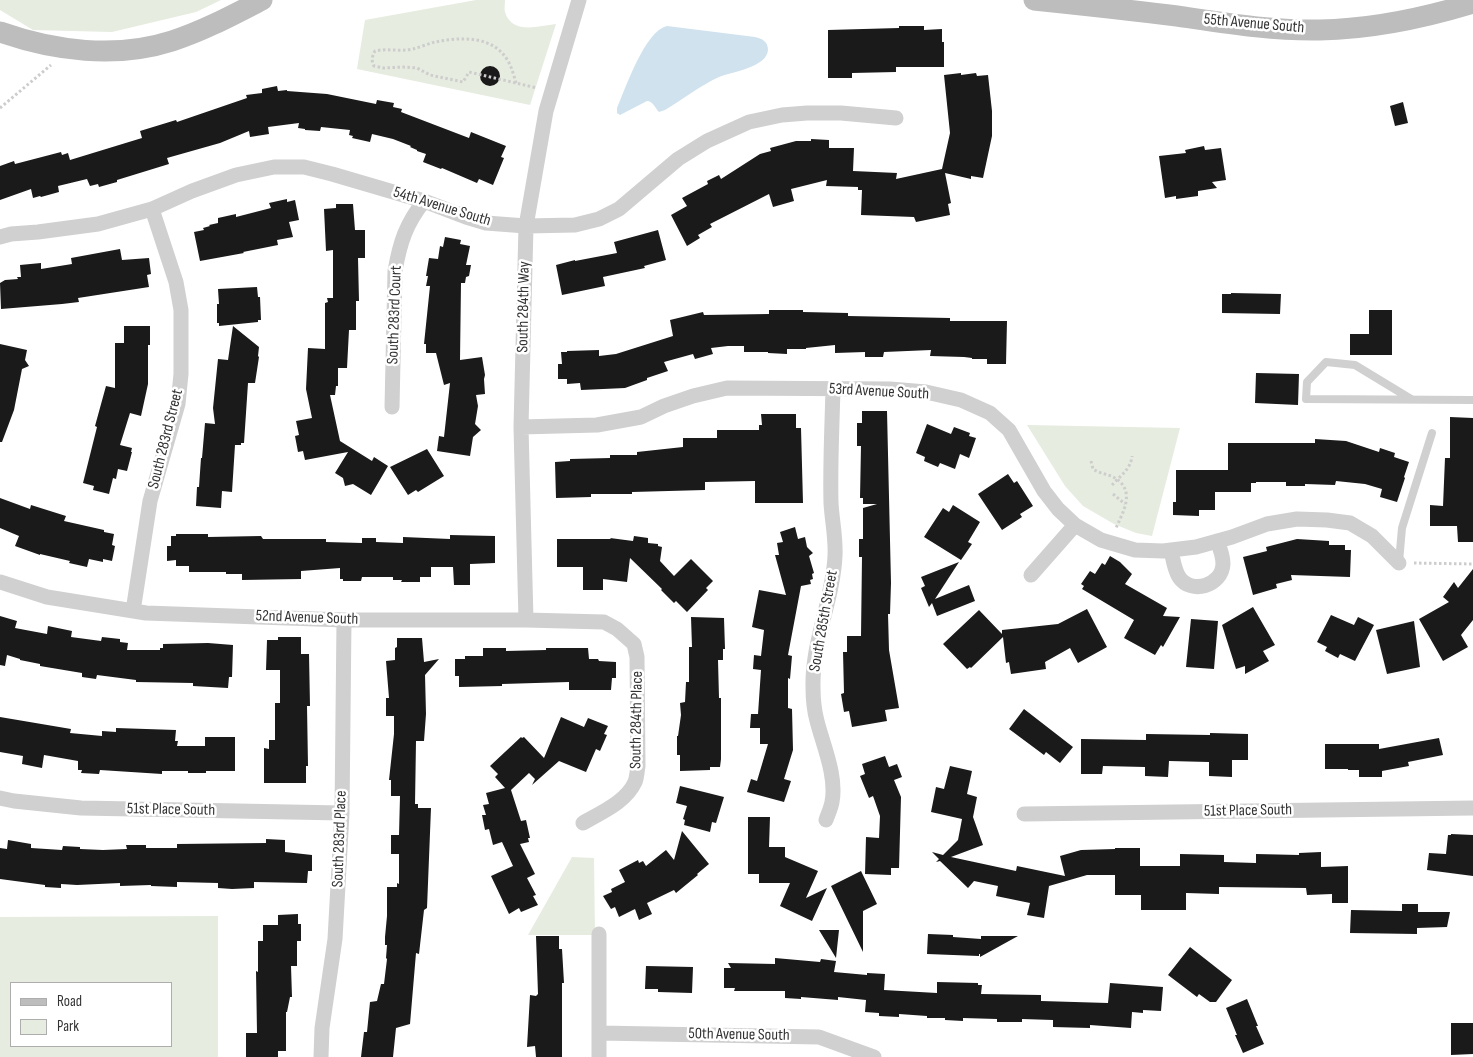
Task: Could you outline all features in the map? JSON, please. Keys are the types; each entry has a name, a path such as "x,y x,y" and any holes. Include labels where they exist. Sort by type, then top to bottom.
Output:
{"street":[{"path":"0,32 45,46 70,49 114,50 154,46 212,25 262,0"},
{"name":"South 284th Way","path":"526,620 521,427 526,226 546,111 579,0"},
{"name":"55th Avenue South","path":"1034,0 1129,10 1250,27 1298,30 1344,29 1379,25 1442,12 1473,3"},
{"name":"54th Avenue South","path":"0,237 11,234 98,224 152,209 192,191 236,175 274,167 304,167 424,201 466,218 486,223 526,226 574,225 598,219 619,209 678,159 707,141 749,122 807,112 896,118"},
{"name":"South 283rd Court","path":"392,406 395,271 403,234 424,201"},
{"name":"South 283rd Street","path":"134,611 150,501 178,404 181,374 181,310 176,282 152,209"},
{"name":"53rd Avenue South","path":"521,427 597,425 641,417 664,406 693,396 726,388 890,389 926,392 961,400 990,413 1008,430 1044,491 1058,509 1076,525 1101,540 1135,550 1171,550 1196,547 1267,524 1297,519 1327,520 1350,523 1372,536 1399,563"},
{"name":"South 285th Street","path":"826,820 832,802 832,787 829,764 816,719 813,687 814,660 820,628 832,584 835,556 831,504 833,389"},
{"path":"1031,575 1076,525"},
{"path":"1171,550 1175,569 1180,578 1187,584 1196,587 1205,586 1214,582 1220,574 1223,565 1217,541"},
{"name":"52nd Avenue South","path":"0,582 47,597 146,613 344,620 604,622 617,629"},
{"name":"South 283rd Place","path":"321,1057 322,1028 335,939 342,813 344,620"},
{"name":"South 284th Place","path":"583,824 616,804 626,794 635,781 638,766 637,657 634,644 617,629"},
{"name":"51st Place South","path":"0,798 81,808 342,813"},
{"name":"51st Place South","path":"1024,814 1473,808"},
{"path":"599,934 599,1057"},
{"name":"50th Avenue South","path":"599,1033 819,1036 874,1057"}],"lane":[{"path":"1411,400 1355,365 1326,362 1308,382 1306,399 1411,400 1473,400"},
{"path":"1399,563 1402,528 1432,434"}],"path":[{"path":"516,83 508,62 500,52 488,43 473,38 434,42 413,49 399,51 383,49 375,51 372,56 374,66 384,68 417,68 430,76 463,82 469,72 552,92"},
{"path":"0,108 70,49"},
{"path":"1112,485 1128,469 1132,456"},
{"path":"1092,461 1093,468 1096,471 1118,479 1124,486 1127,494 1110,543"},
{"path":"1113,494 1125,504"},
{"path":"1399,563 1473,564"}],"green space":[{"path":"0,0 221,0 196,12 112,32 33,30 0,10"},
{"path":"476,0 505,0 505,11 508,19 513,24 519,26 534,27 556,24 530,105 357,69 365,20"},
{"path":"1027,425 1180,428 1152,536 1136,533 1114,524 1083,506 1065,486"},
{"path":"572,857 594,858 595,935 528,935"},
{"path":"218,916 218,1057 0,1057 0,917"}],"water":[{"path":"667,26 755,37 766,42 768,50 762,61 740,71 712,80 665,110 659,112 652,103 647,101 620,115 617,113 617,108 637,61 651,38 659,30"}],"building":[{"path":"899,26 924,26 924,30 942,29 944,67 896,67 896,72 852,73 852,78 828,78 828,30 899,28"},
{"path":"490,66 497,69 500,76 497,83 490,86 483,83 480,76 483,69"},
{"path":"961,73 961,75 976,73 977,76 988,75 992,111 992,136 983,178 971,176 971,179 945,173 951,203 948,204 950,215 916,222 914,217 861,215 862,190 858,190 858,187 826,186 827,180 791,189 794,201 773,207 769,194 710,224 712,227 698,235 700,238 687,246 671,215 687,206 682,198 708,184 707,181 719,175 721,179 760,154 771,151 770,148 796,141 811,141 811,139 829,140 829,148 854,148 853,171 897,173 896,179 942,169 950,133 944,75"},
{"path":"277,86 278,91 287,90 327,94 376,104 377,100 394,103 393,107 402,109 401,112 469,138 471,132 506,146 501,157 504,158 493,185 479,179 477,183 423,162 426,154 393,139 372,134 370,142 352,138 353,136 349,135 350,130 321,127 320,131 305,130 298,128 299,123 268,127 269,134 250,137 249,131 220,143 167,158 169,164 99,187 98,184 90,186 87,179 58,186 59,192 41,197 33,198 31,189 0,200 0,166 14,161 15,164 61,152 62,155 68,153 70,160 142,138 140,131 176,120 177,122 247,98 246,95 262,93 262,89"},
{"path":"1403,102 1408,123 1395,126 1390,106"},
{"path":"1204,146 1205,150 1221,148 1226,180 1212,182 1217,188 1198,191 1198,196 1176,199 1176,196 1165,198 1159,156 1186,153 1185,150"},
{"path":"287,199 287,202 295,200 299,220 289,222 293,237 277,240 278,245 200,261 194,232 204,230 203,228 209,225 218,223 218,218 236,214 236,217 271,208 269,203"},
{"path":"336,204 353,204 355,230 365,230 365,258 358,258 359,301 356,301 356,330 349,330 347,368 338,368 338,386 336,386 335,395 330,395 340,441 372,461 374,457 388,466 371,495 353,484 345,486 343,478 335,473 348,452 305,460 303,451 298,452 295,436 299,435 296,421 312,418 306,389 308,348 325,349 325,303 328,302 327,298 333,298 333,250 326,251 324,209 336,208"},
{"path":"658,230 666,260 644,266 645,268 603,277 605,286 562,295 556,265 617,253 614,242"},
{"path":"445,237 461,240 460,244 470,246 466,265 471,265 469,276 466,277 465,283 461,283 460,360 482,357 485,375 485,394 476,395 478,406 475,424 481,430 473,437 470,456 437,451 439,436 444,437 450,383 444,385 436,353 426,353 426,344 424,344 430,286 426,286 429,258 438,259 440,246 443,247"},
{"path":"120,249 122,260 149,258 151,274 147,275 149,287 78,298 79,302 1,309 0,283 5,280 21,277 20,265 41,263 41,269 72,264 71,258"},
{"path":"257,287 258,297 260,297 261,320 258,320 258,322 219,326 219,323 217,323 218,289"},
{"path":"1222,294 1281,294 1280,314 1222,313"},
{"path":"769,310 848,313 848,316 950,318 950,321 1007,321 1006,364 987,364 987,359 930,356 931,350 884,352 883,357 865,357 865,352 835,353 835,345 806,349 787,349 787,354 744,352 744,346 728,346 711,348 713,354 695,359 693,354 664,362 668,371 625,388 581,390 580,383 567,384 567,379 558,379 558,364 562,364 561,352 599,350 599,356 616,354 673,336 670,320 703,312 704,315 769,314"},
{"path":"1369,310 1392,310 1392,355 1350,355 1350,334 1369,334"},
{"path":"124,326 150,326 148,384 141,416 130,413 120,445 132,448 127,471 118,469 116,479 113,478 109,494 93,490 94,486 83,483 106,386 115,388 115,343 124,343"},
{"path":"233,326 259,347 255,383 248,383 244,443 235,445 232,492 222,491 221,508 196,506 205,423 215,424 213,408 218,359 228,360"},
{"path":"0,344 27,350 25,360 29,366 22,369 14,410 2,442 0,442"},
{"path":"1256,373 1299,374 1298,405 1255,403"},
{"path":"862,411 887,411 891,583 890,614 888,614 889,650 899,708 885,710 887,721 852,727 849,711 844,712 841,694 844,693 843,652 847,652 847,636 861,636 862,557 859,557 859,539 863,539 863,508 877,504 863,504 863,498 860,498 861,446 857,446 857,423 862,423"},
{"path":"761,414 796,414 796,428 801,428 803,503 755,503 755,481 705,482 705,490 591,494 591,497 556,498 555,462 570,461 570,459 610,458 610,455 637,455 637,452 683,447 683,438 717,438 717,430 759,430 759,425 762,425"},
{"path":"1450,417 1473,418 1473,542 1458,542 1457,526 1430,526 1430,505 1443,506 1445,458 1450,458"},
{"path":"927,424 951,434 954,427 970,433 969,436 976,438 969,458 960,454 955,469 940,463 938,467 924,461 925,457 916,453"},
{"path":"1315,439 1346,441 1379,452 1380,448 1395,453 1394,457 1409,462 1397,502 1380,497 1382,489 1365,484 1336,481 1335,485 1305,484 1305,486 1286,486 1286,482 1256,482 1251,483 1251,492 1215,492 1215,510 1199,510 1199,516 1173,515 1173,502 1176,502 1176,470 1228,470 1228,443 1315,443"},
{"path":"427,449 444,476 418,492 416,490 408,495 390,467"},
{"path":"1008,474 1014,483 1017,481 1033,506 1020,514 1022,517 1002,530 978,494"},
{"path":"0,498 30,509 31,505 66,516 64,521 114,534 112,545 115,546 112,561 103,559 103,562 89,559 87,567 69,563 70,561 40,555 15,546 19,536 0,528"},
{"path":"953,505 980,522 968,542 972,544 961,560 924,537 943,508 949,512"},
{"path":"795,527 798,539 805,537 807,547 813,553 809,556 814,573 812,574 813,579 810,580 811,584 801,586 788,655 792,656 790,679 788,678 788,708 792,709 793,750 784,779 791,781 784,802 747,792 751,779 757,781 768,744 760,744 760,728 750,728 751,714 758,714 761,670 753,669 754,655 761,656 764,630 752,627 759,590 786,595 775,555 779,555 777,543 783,542 780,532"},
{"path":"176,534 208,534 208,537 261,536 263,539 326,539 326,542 362,543 362,538 376,538 376,542 403,543 403,537 450,539 450,535 495,536 495,563 470,564 470,585 454,585 453,567 431,567 431,577 420,577 420,582 401,582 402,580 393,580 393,577 362,577 361,581 343,581 343,579 340,579 340,568 301,571 301,579 242,580 242,574 189,572 189,566 176,566 176,560 167,561 167,546 171,546 171,536 176,536"},
{"path":"634,536 648,538 648,543 658,544 658,546 662,547 660,561 674,576 691,559 713,581 706,588 708,590 687,612 676,601 674,603 630,558 627,582 603,579 603,590 583,590 583,567 557,567 557,539 610,538 633,541"},
{"path":"1297,539 1329,541 1329,545 1345,545 1345,550 1351,550 1350,577 1291,575 1292,580 1276,584 1277,588 1253,595 1243,557 1267,551 1266,547"},
{"path":"1110,556 1120,562 1132,574 1125,584 1167,608 1163,616 1180,617 1163,647 1161,645 1155,655 1124,638 1134,620 1082,589 1084,586 1081,584 1090,571 1095,574 1102,563 1105,565"},
{"path":"959,562 935,599 969,585 975,601 937,616 932,603 929,607 921,588 925,586 921,577"},
{"path":"1473,569 1473,620 1461,635 1468,647 1443,661 1419,619 1449,602 1443,597 1454,582 1458,588"},
{"path":"1253,607 1275,645 1263,651 1269,661 1245,674 1245,666 1236,669 1222,625"},
{"path":"1087,609 1107,647 1078,663 1070,648 1045,662 1046,669 1011,674 1009,662 1006,663 1003,637 971,668 967,669 943,644 979,610 1002,634 1002,630 1058,624"},
{"path":"1331,615 1354,625 1358,617 1374,625 1355,661 1340,654 1338,658 1325,651 1327,647 1317,642"},
{"path":"0,616 17,621 15,628 47,634 48,626 72,631 71,637 101,641 102,637 120,639 120,642 128,643 127,650 160,650 160,648 163,648 163,644 208,643 233,645 232,677 229,677 228,688 193,686 193,683 136,682 136,680 97,675 96,679 82,677 82,673 40,666 40,664 7,655 5,666 0,665"},
{"path":"691,617 724,618 725,649 723,649 723,660 718,660 719,698 721,698 721,759 720,767 710,767 710,770 680,771 680,755 677,755 677,736 681,715 680,703 685,702 686,682 689,682 689,647 692,647"},
{"path":"1191,619 1218,621 1214,669 1186,667"},
{"path":"1414,621 1420,667 1387,674 1376,630"},
{"path":"278,637 301,637 301,654 309,654 310,706 307,706 308,766 306,766 306,783 264,783 264,748 269,749 269,740 275,740 275,703 280,703 280,670 266,670 267,640 278,640"},
{"path":"397,638 422,638 424,662 439,659 425,675 426,714 424,741 416,741 415,804 418,804 418,808 431,808 427,908 424,910 419,954 416,953 410,1024 396,1028 393,1057 361,1057 364,1032 367,1032 370,1002 377,1001 381,984 384,984 387,959 385,937 387,887 397,887 397,883 399,884 399,854 391,854 391,835 399,835 400,796 391,796 391,780 389,780 394,716 386,716 386,698 389,698 386,661 395,660"},
{"path":"483,648 506,648 506,651 546,650 546,648 588,648 589,659 616,662 616,678 612,678 611,690 569,690 569,682 459,687 459,676 455,676 455,659 465,659 465,656 483,656"},
{"path":"1024,709 1073,747 1060,763 1046,752 1044,755 1009,729"},
{"path":"0,717 71,729 70,733 102,736 102,731 116,732 116,728 176,730 175,741 178,741 177,746 205,746 205,737 235,737 235,771 188,773 188,771 162,771 162,774 100,770 99,774 81,773 82,770 78,770 78,761 44,755 42,768 22,764 23,756 0,752"},
{"path":"561,717 584,727 588,718 608,726 604,734 607,735 600,751 596,749 586,772 559,761 532,785 535,779 529,773 511,790 521,821 526,820 530,838 528,838 529,842 520,844 535,874 527,878 536,895 533,896 538,905 521,912 519,908 509,914 491,876 513,866 502,842 493,845 489,829 485,830 482,815 486,815 483,805 489,804 486,793 505,788 495,777 498,774 490,766 521,737 524,737 544,758"},
{"path":"1210,733 1248,734 1248,760 1232,760 1232,777 1209,776 1209,762 1169,761 1168,777 1145,776 1145,767 1103,766 1102,774 1081,774 1081,739 1146,740 1146,734 1210,735"},
{"path":"1439,738 1443,755 1408,762 1409,766 1382,771 1382,777 1359,777 1359,770 1325,769 1325,744 1379,744 1379,749"},
{"path":"885,756 889,767 897,764 902,777 894,780 901,797 899,868 891,868 891,875 865,874 866,837 879,838 880,816 873,796 869,798 860,776 865,774 862,764"},
{"path":"950,766 972,771 967,794 977,797 973,817 983,845 951,857 1016,871 1017,866 1065,876 1060,856 1081,850 1140,848 1140,866 1180,866 1180,854 1224,855 1224,862 1256,863 1256,854 1299,855 1299,853 1321,852 1321,867 1348,866 1348,903 1332,903 1332,894 1307,895 1306,888 1219,887 1219,894 1186,893 1186,910 1141,910 1141,895 1115,895 1115,875 1087,875 1049,886 1044,918 1027,915 1030,903 996,896 998,886 974,881 968,888 940,861 936,862 939,859 932,852 943,855 958,840 962,819 931,812 936,787 944,789"},
{"path":"680,786 724,797 716,823 712,822 710,832 684,825 685,820 683,819 687,806 676,803"},
{"path":"748,817 770,817 769,847 785,847 785,857 818,871 806,898 827,888 812,921 780,906 790,883 759,883 759,874 748,874"},
{"path":"682,831 709,864 676,893 674,890 647,903 652,914 639,920 635,909 619,917 615,907 611,909 603,896 612,892 611,889 625,882 619,870 638,860 639,863 643,861 646,866 666,850 674,860"},
{"path":"1448,835 1473,835 1473,876 1427,870 1429,853 1446,854"},
{"path":"266,839 285,840 285,852 312,855 312,871 308,871 307,883 254,882 254,888 232,889 218,888 218,883 177,882 177,887 151,885 120,886 120,883 61,884 61,888 0,879 0,848 7,849 8,840 31,844 31,848 62,850 63,846 103,850 127,849 126,845 146,845 146,848 177,848 177,844 266,843"},
{"path":"861,871 877,904 863,911 863,952 831,886"},
{"path":"1402,904 1418,904 1418,912 1450,912 1447,927 1417,928 1417,934 1350,933 1351,910 1402,911"},
{"path":"298,914 298,924 301,924 301,941 297,941 297,966 291,966 292,997 290,997 286,1012 286,1051 278,1051 278,1057 246,1057 246,1033 257,1033 256,971 258,972 258,941 263,941 263,925 278,925 278,915"},
{"path":"819,930 839,930 836,958"},
{"path":"928,934 981,939 981,936 1018,936 980,957 980,954 979,956 927,954"},
{"path":"536,936 559,936 559,949 562,949 564,983 562,983 562,1057 536,1057 535,1046 527,1047 530,995 536,996 538,994"},
{"path":"1190,947 1232,980 1216,1002 1210,1002 1199,994 1197,997 1168,975"},
{"path":"775,958 820,962 821,959 836,961 834,972 867,975 867,973 885,974 884,990 937,993 937,982 978,983 978,985 982,985 981,994 1041,995 1041,1001 1108,1003 1110,983 1163,987 1161,1011 1143,1010 1143,1013 1132,1012 1131,1028 1090,1025 1090,1028 1053,1027 1053,1020 1022,1019 1022,1022 997,1022 997,1019 963,1018 963,1021 899,1014 899,1017 879,1016 879,1013 865,1012 866,1000 838,997 838,1000 801,997 801,999 785,998 785,991 734,991 735,988 724,988 724,968 731,968 728,963 775,964"},
{"path":"646,966 693,967 692,993 658,992 658,989 645,989"},
{"path":"1247,999 1264,1044 1243,1053 1226,1008"},
{"path":"1451,1023 1473,1023 1473,1054 1451,1055"}]}
